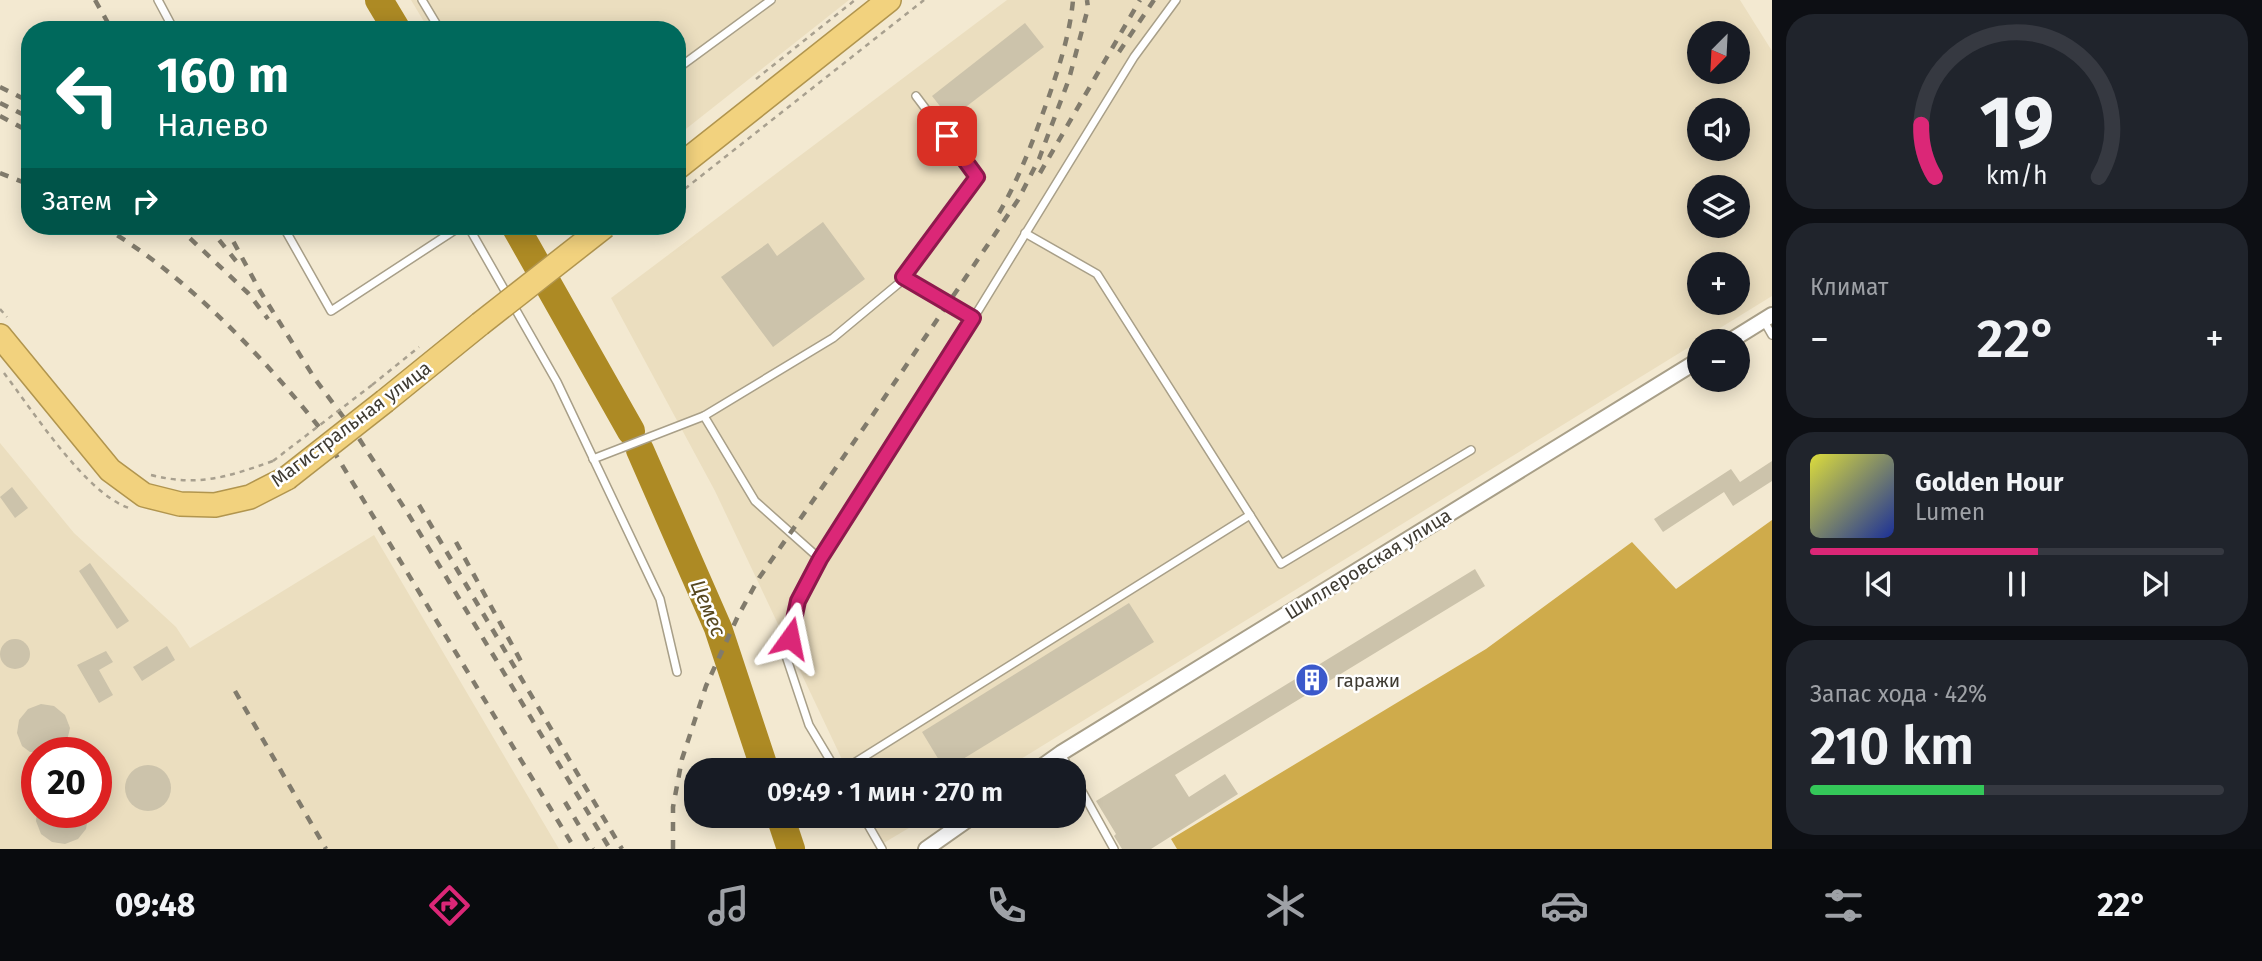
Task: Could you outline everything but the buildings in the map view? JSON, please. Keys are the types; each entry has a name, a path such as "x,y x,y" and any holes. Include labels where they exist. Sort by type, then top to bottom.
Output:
{"highway":[{"path":"686,161 889,0"},
{"name":"Магистральная улица","path":"4,328 110,470 144,495 180,504 215,505 250,497 280,470 379,393 480,324 594,235"}],"street":[{"path":"1750,329 1768,318"},
{"name":"Шиллеровская улица","path":"1054,758 1687,367"},
{"path":"926,849 956,828"}],"lane":[{"path":"158,0 169,21"},
{"path":"422,0 435,21"},
{"path":"686,62 771,0"},
{"path":"829,758 809,724 786,656 798,601 820,559 1134,57 1177,0"},
{"path":"593,459 704,416 833,338 898,284 977,177 916,96"},
{"path":"1026,233 1097,274 1281,564 1471,450"},
{"path":"289,235 331,311 447,235"},
{"path":"473,235 557,382 660,599 677,672"},
{"path":"903,277 973,318"},
{"path":"1768,318 1772,335"},
{"path":"704,416 755,501 820,559"},
{"path":"862,758 1250,514"},
{"path":"1061,753 1064,758"},
{"path":"1086,799 1114,849"},
{"path":"870,828 882,849"}],"path":[{"path":"750,84 855,0"},
{"path":"686,188 924,0"},
{"path":"0,309 4,328"},
{"path":"141,473 172,480 208,481 237,474 280,470 379,393"}],"shaded area":[{"path":"411,0 849,0 686,129 686,21 424,21"},
{"path":"1007,0 1740,0 1772,51 1772,296 1750,310 1750,252 1687,252 1687,315 1741,315 1718,329 1687,329 1687,348 1022,758 841,758 715,491 611,298"},
{"path":"0,443 74,533 176,627 190,648 374,535 559,849 0,849"},
{"path":"1772,520 1772,849 1177,849 1171,839 1486,649 1632,542 1676,589"},
{"path":"874,828 909,828 882,844"}],"waterway":[{"name":"Цемес","path":"379,0 392,21"},
{"name":"Цемес","path":"520,235 631,431"},
{"name":"Цемес","path":"640,450 718,628 761,758"},
{"name":"Цемес","path":"784,828 791,849"}],"railway":[{"path":"95,0 107,21"},
{"path":"999,213 1020,171 1048,99 1067,38 1073,0"},
{"path":"673,849 673,807 682,759 706,686 738,616 759,578 1018,200 1039,159 1069,79 1088,8 1087,0"},
{"path":"1040,173 1140,0"},
{"path":"1119,52 1154,0"},
{"path":"0,87 21,98"},
{"path":"0,103 21,114"},
{"path":"0,116 21,127"},
{"path":"0,173 21,181"},
{"path":"116,235 162,267 219,317 272,371 319,427 575,849"},
{"path":"187,235 248,293 268,319"},
{"path":"215,235 236,261"},
{"path":"230,235 260,291 315,379 356,434 407,512 610,849"},
{"path":"419,505 622,849"},
{"path":"456,542 523,665"},
{"path":"235,691 326,849"},
{"path":"565,802 593,849"}],"place":[{"name":"гаражи","path":"1312,680"}],"route":[{"path":"790,638 798,601 820,559 973,318 903,277 977,177 947,136"}]}
